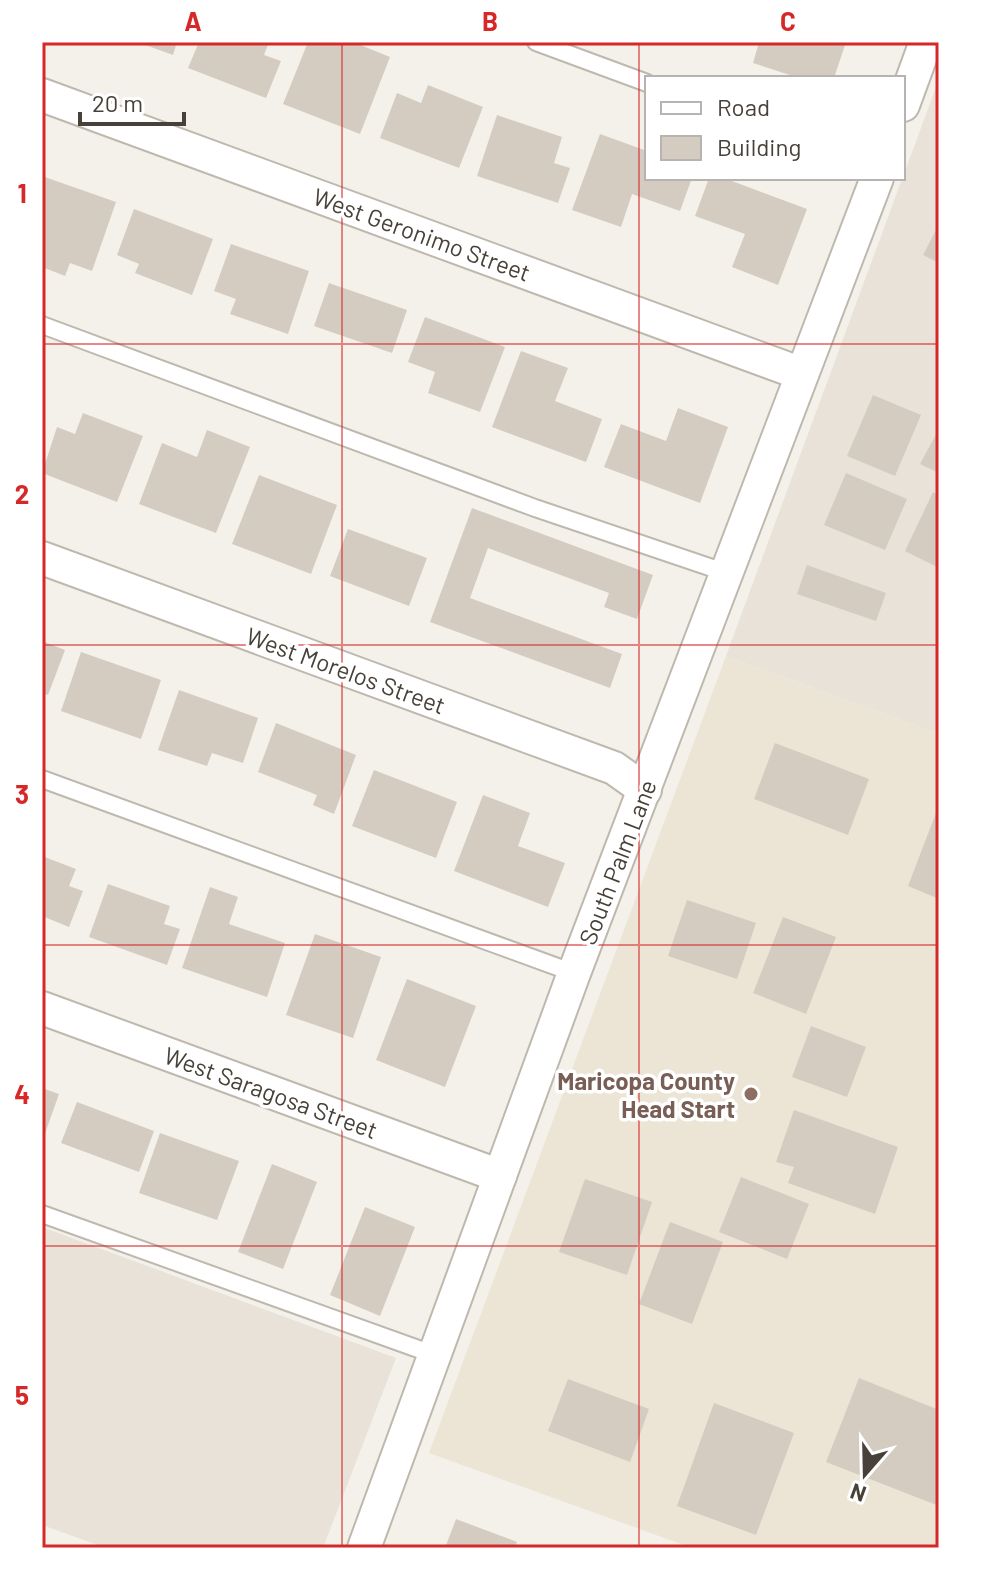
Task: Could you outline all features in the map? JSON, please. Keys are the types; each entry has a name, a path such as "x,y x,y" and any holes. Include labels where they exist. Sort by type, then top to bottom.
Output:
{"street":[{"path":"905,100 926,42"},
{"name":"West Geronimo Street","path":"42,95 802,374"},
{"name":"South Palm Lane","path":"364,1548 574,973 876,180"},
{"name":"West Morelos Street","path":"42,558 614,768 645,790"},
{"name":"West Saragosa Street","path":"42,1008 500,1176"}],"lane":[{"path":"536,42 645,82"},
{"path":"42,325 535,508 727,573"},
{"path":"42,779 574,973"},
{"path":"42,1214 435,1355"}],"shaded area":[{"path":"939,79 939,734 726,656 902,180 905,180 905,171"},
{"name":"Maricopa County Head Start","path":"726,656 939,734 939,1548 692,1548 429,1453"},
{"path":"42,1227 396,1358 323,1548 106,1548 42,1525"}],"building":[{"path":"137,42 177,42 173,55"},
{"path":"199,42 269,42 264,55 281,61 266,98 188,68"},
{"path":"308,42 353,42 390,57 360,134 283,104"},
{"path":"759,42 846,42 835,76 793,76 753,63"},
{"path":"428,85 483,107 459,168 380,138 397,93 421,103"},
{"path":"497,115 562,137 554,163 570,168 558,203 477,176"},
{"path":"600,134 645,150 645,180 691,180 680,211 632,194 621,227 572,210"},
{"path":"42,176 116,202 92,271 70,263 65,276 42,267"},
{"path":"708,180 729,180 807,209 778,285 732,267 745,234 695,216"},
{"path":"134,209 213,239 192,295 135,273 139,264 117,255"},
{"path":"939,224 939,263 923,255"},
{"path":"231,244 309,271 288,334 230,314 236,299 214,291"},
{"path":"329,283 407,310 392,353 314,326"},
{"path":"425,317 505,347 480,412 428,393 435,372 408,362"},
{"path":"521,351 568,368 555,401 602,419 586,462 492,427"},
{"path":"873,395 921,415 895,476 847,456"},
{"path":"678,408 728,427 700,503 604,467 621,424 666,441"},
{"path":"83,413 143,436 117,502 42,473 57,427 75,434"},
{"path":"939,429 939,473 920,464"},
{"path":"207,430 250,447 216,533 139,504 162,443 197,457"},
{"path":"846,473 907,499 885,550 824,525"},
{"path":"259,475 337,505 311,574 232,544"},
{"path":"933,492 939,496 939,568 905,551"},
{"path":"472,508 653,575 637,619 604,607 609,593 488,548 470,598 622,654 610,688 430,622"},
{"path":"348,529 427,558 409,606 330,576"},
{"path":"807,565 886,593 876,621 797,594"},
{"path":"42,641 65,650 48,695 42,693"},
{"path":"81,652 161,680 141,739 61,711"},
{"path":"179,690 258,718 243,763 212,753 207,766 158,750"},
{"path":"276,723 356,755 334,814 313,805 317,795 258,772"},
{"path":"775,743 869,779 848,835 754,799"},
{"path":"374,770 457,802 436,858 352,826"},
{"path":"483,795 530,813 518,846 565,863 548,907 454,871"},
{"path":"939,805 939,899 908,886"},
{"path":"42,856 76,869 69,886 83,891 69,927 42,916"},
{"path":"108,884 170,906 164,924 180,929 167,965 89,937"},
{"path":"210,887 238,897 229,924 285,943 267,997 182,968"},
{"path":"687,900 756,923 737,979 668,956"},
{"path":"783,917 836,937 806,1014 753,993"},
{"path":"315,934 381,957 353,1038 286,1015"},
{"path":"407,979 476,1006 445,1087 376,1060"},
{"path":"811,1026 866,1047 847,1097 792,1077"},
{"path":"42,1088 59,1094 42,1142"},
{"path":"77,1102 154,1131 139,1172 61,1143"},
{"path":"794,1110 898,1147 875,1214 788,1183 794,1167 776,1162"},
{"path":"160,1133 239,1161 217,1220 139,1193"},
{"path":"272,1164 317,1182 283,1269 238,1252"},
{"path":"741,1177 809,1204 787,1259 719,1232"},
{"path":"585,1179 652,1202 627,1275 559,1252"},
{"path":"365,1207 415,1227 380,1316 330,1295"},
{"path":"670,1222 723,1242 692,1324 639,1304"},
{"path":"859,1378 939,1410 939,1506 826,1462"},
{"path":"568,1379 649,1409 630,1462 548,1431"},
{"path":"714,1403 794,1433 756,1535 677,1506"},
{"path":"456,1519 517,1542 514,1548 445,1548"}],"place":[{"name":"Maricopa County Head Start","path":"751,1094"}]}
